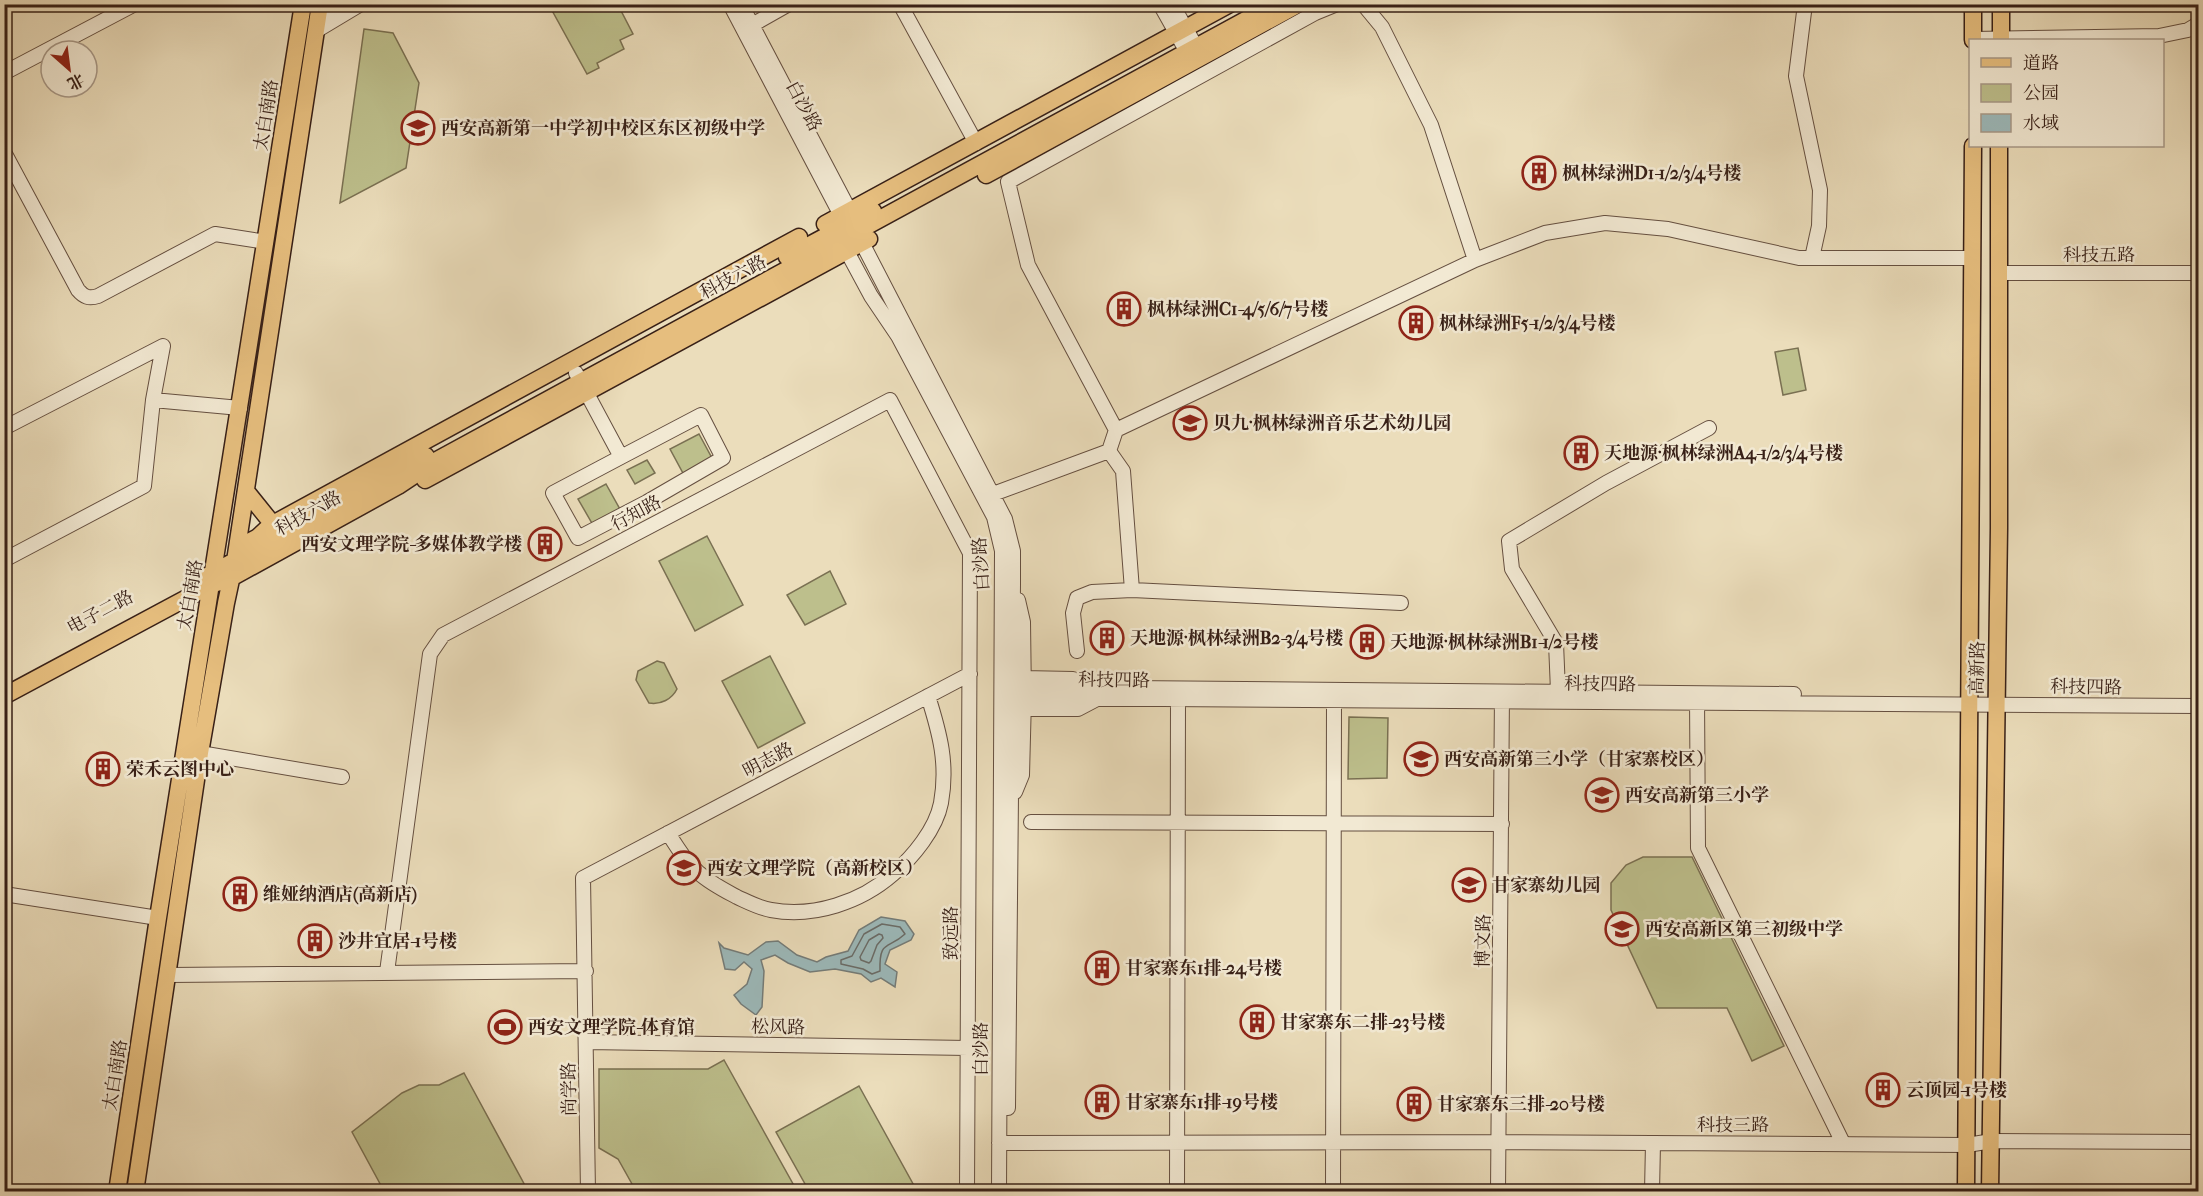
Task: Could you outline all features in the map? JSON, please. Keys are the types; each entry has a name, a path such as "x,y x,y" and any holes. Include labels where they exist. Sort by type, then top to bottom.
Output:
{"main road":[{"name":"太白南路","path":"117,1191 303,4"},
{"path":"581,382 850,230 976,143 1186,40 1230,4"},
{"name":"科技六路","path":"212,579 230,582 398,486 437,460 581,382 1186,40 1254,4"},
{"name":"科技六路","path":"1186,40 1275,4"},
{"path":"246,491 276,530 850,230 1299,4"},
{"path":"1973,4 1973,39"},
{"path":"2001,4 2001,39"},
{"name":"太白南路","path":"135,1191 200,753 236,554 318,17"},
{"name":"高新路","path":"1966,1191 1973,147"},
{"name":"高新路","path":"1990,1191 1999,528 1999,147"},
{"name":"科技六路","path":"212,579 236,554 276,530 581,382"},
{"name":"电子二路","path":"4,686 212,579"},
{"name":"电子二路","path":"4,696 212,579"}],"street":[{"path":"4,73 135,4"},
{"path":"318,17 338,4"},
{"path":"318,17 361,4"},
{"name":"白沙路","path":"730,4 993,494 1005,519 1013,551 1015,693 1003,1143 999,1191"},
{"name":"白沙路","path":"741,4 850,230 870,296 898,336 994,517 1002,551 1015,693 1003,1143 1008,1191"},
{"path":"752,25 789,4"},
{"path":"900,4 976,143"},
{"path":"1160,4 1186,40"},
{"path":"1172,4 1186,40"},
{"path":"1116,430 1028,266 1008,182 1315,13 1337,4"},
{"path":"1363,4 1382,27 1431,125 1475,260"},
{"path":"1805,4 1796,76 1820,190 1819,226 1812,258"},
{"path":"2040,39 2159,36 2188,30 2199,24"},
{"path":"4,152 78,290 84,296 92,298 98,296 215,234 266,242"},
{"path":"1109,451 1116,430 1475,260 1545,233 1605,223 1668,229 1799,258 1973,258"},
{"name":"科技五路","path":"1999,273 2199,273"},
{"path":"4,428 163,346 153,400 144,486 4,560"},
{"path":"581,382 621,457"},
{"path":"153,400 240,408"},
{"name":"行知路","path":"387,972 430,654 443,635 890,400 970,553 970,674"},
{"path":"700,415 723,458 647,502 578,538 553,493 621,457 700,415"},
{"path":"1558,691 1556,643 1512,569 1509,541 1606,483 1709,428"},
{"path":"993,494 1109,451"},
{"path":"1109,451 1123,471 1132,590"},
{"path":"1077,651 1073,613 1077,598 1092,592 1132,590 1401,603"},
{"name":"明志路","path":"583,878 970,674"},
{"name":"致远路","path":"967,1191 970,674"},
{"name":"科技四路","path":"1015,693 1110,688 1697,699 2199,698"},
{"name":"科技四路","path":"1015,693 1099,698 1334,699 1502,696 1558,691 1697,699"},
{"path":"668,834 699,873 723,890 768,910 792,913 831,908 870,890 906,864 924,840 940,806 944,781 943,756 940,734 928,696"},
{"name":"博文路","path":"1498,1191 1502,696"},
{"path":"1177,1191 1178,699"},
{"path":"1333,1191 1334,699"},
{"path":"1697,699 1698,848 1843,1143"},
{"name":"科技四路","path":"1996,699 2199,706"},
{"path":"200,753 342,777"},
{"path":"1031,822 1502,824"},
{"name":"尚学路","path":"583,878 588,1191"},
{"path":"4,894 158,918"},
{"path":"168,975 586,970"},
{"name":"松风路","path":"587,1042 968,1048"},
{"name":"科技三路","path":"1991,1146 2199,1142"},
{"name":"科技三路","path":"1003,1143 1843,1143 2199,1151"},
{"path":"1652,1191 1653,1143"}],"green space":[{"path":"549,5 618,5 633,34 620,40 624,49 597,63 599,68 587,74"},
{"path":"364,29 393,33 419,83 406,168 340,203"},
{"path":"1798,348 1806,390 1783,395 1775,352"},
{"path":"699,434 713,460 684,475 670,449"},
{"path":"647,460 655,473 635,484 627,470"},
{"path":"606,484 621,511 593,525 578,499"},
{"path":"707,536 743,605 695,631 659,561"},
{"path":"830,571 846,604 805,625 787,595"},
{"path":"770,656 805,723 758,748 722,681"},
{"path":"657,661 664,663 677,689 666,700 649,703 636,680 638,671"},
{"path":"1349,717 1388,718 1387,778 1348,779"},
{"path":"1643,857 1692,857 1784,1046 1752,1061 1727,1008 1657,1008 1611,910 1611,883 1626,865"},
{"path":"724,1060 797,1191 636,1191 618,1159 599,1148 599,1069 708,1069"},
{"path":"464,1073 528,1191 384,1191 352,1132 402,1093 419,1085 439,1085"},
{"path":"859,1086 917,1191 809,1191 776,1132"}],"water":[{"path":"881,917 905,921 914,934 911,940 890,950 885,964 897,972 895,987 881,978 871,982 861,974 835,969 810,972 775,955 761,960 764,971 762,1007 756,1015 741,1004 734,995 747,984 752,969 744,962 735,970 725,969 719,943 724,948 748,955 766,942 778,941 797,955 817,962 848,951 859,930"}],"place":[{"name":"西安高新第一中学初中校区东区初级中学","path":"418,128"},
{"name":"枫林绿洲D1-1/2/3/4号楼","path":"1539,173"},
{"name":"枫林绿洲C1-4/5/6/7号楼","path":"1124,309"},
{"name":"枫林绿洲F5-1/2/3/4号楼","path":"1416,323"},
{"name":"贝九·枫林绿洲音乐艺术幼儿园","path":"1190,423"},
{"name":"天地源·枫林绿洲A4-1/2/3/4号楼","path":"1581,453"},
{"name":"西安文理学院-多媒体教学楼","path":"545,544"},
{"name":"天地源·枫林绿洲B2-3/4号楼","path":"1107,638"},
{"name":"天地源·枫林绿洲B1-1/2号楼","path":"1367,642"},
{"name":"西安高新第三小学（甘家寨校区）","path":"1421,759"},
{"name":"荣禾云图中心","path":"103,769"},
{"name":"西安高新第三小学","path":"1602,795"},
{"name":"西安文理学院（高新校区）","path":"684,868"},
{"name":"甘家寨幼儿园","path":"1469,885"},
{"name":"维娅纳酒店(高新店)","path":"240,894"},
{"name":"西安高新区第三初级中学","path":"1622,929"},
{"name":"沙井宜居-1号楼","path":"315,941"},
{"name":"甘家寨东1排-24号楼","path":"1102,968"},
{"name":"甘家寨东二排-23号楼","path":"1257,1022"},
{"name":"西安文理学院-体育馆","path":"505,1027"},
{"name":"云顶园-1号楼","path":"1883,1090"},
{"name":"甘家寨东1排-19号楼","path":"1102,1102"},
{"name":"甘家寨东三排-20号楼","path":"1414,1104"}]}
